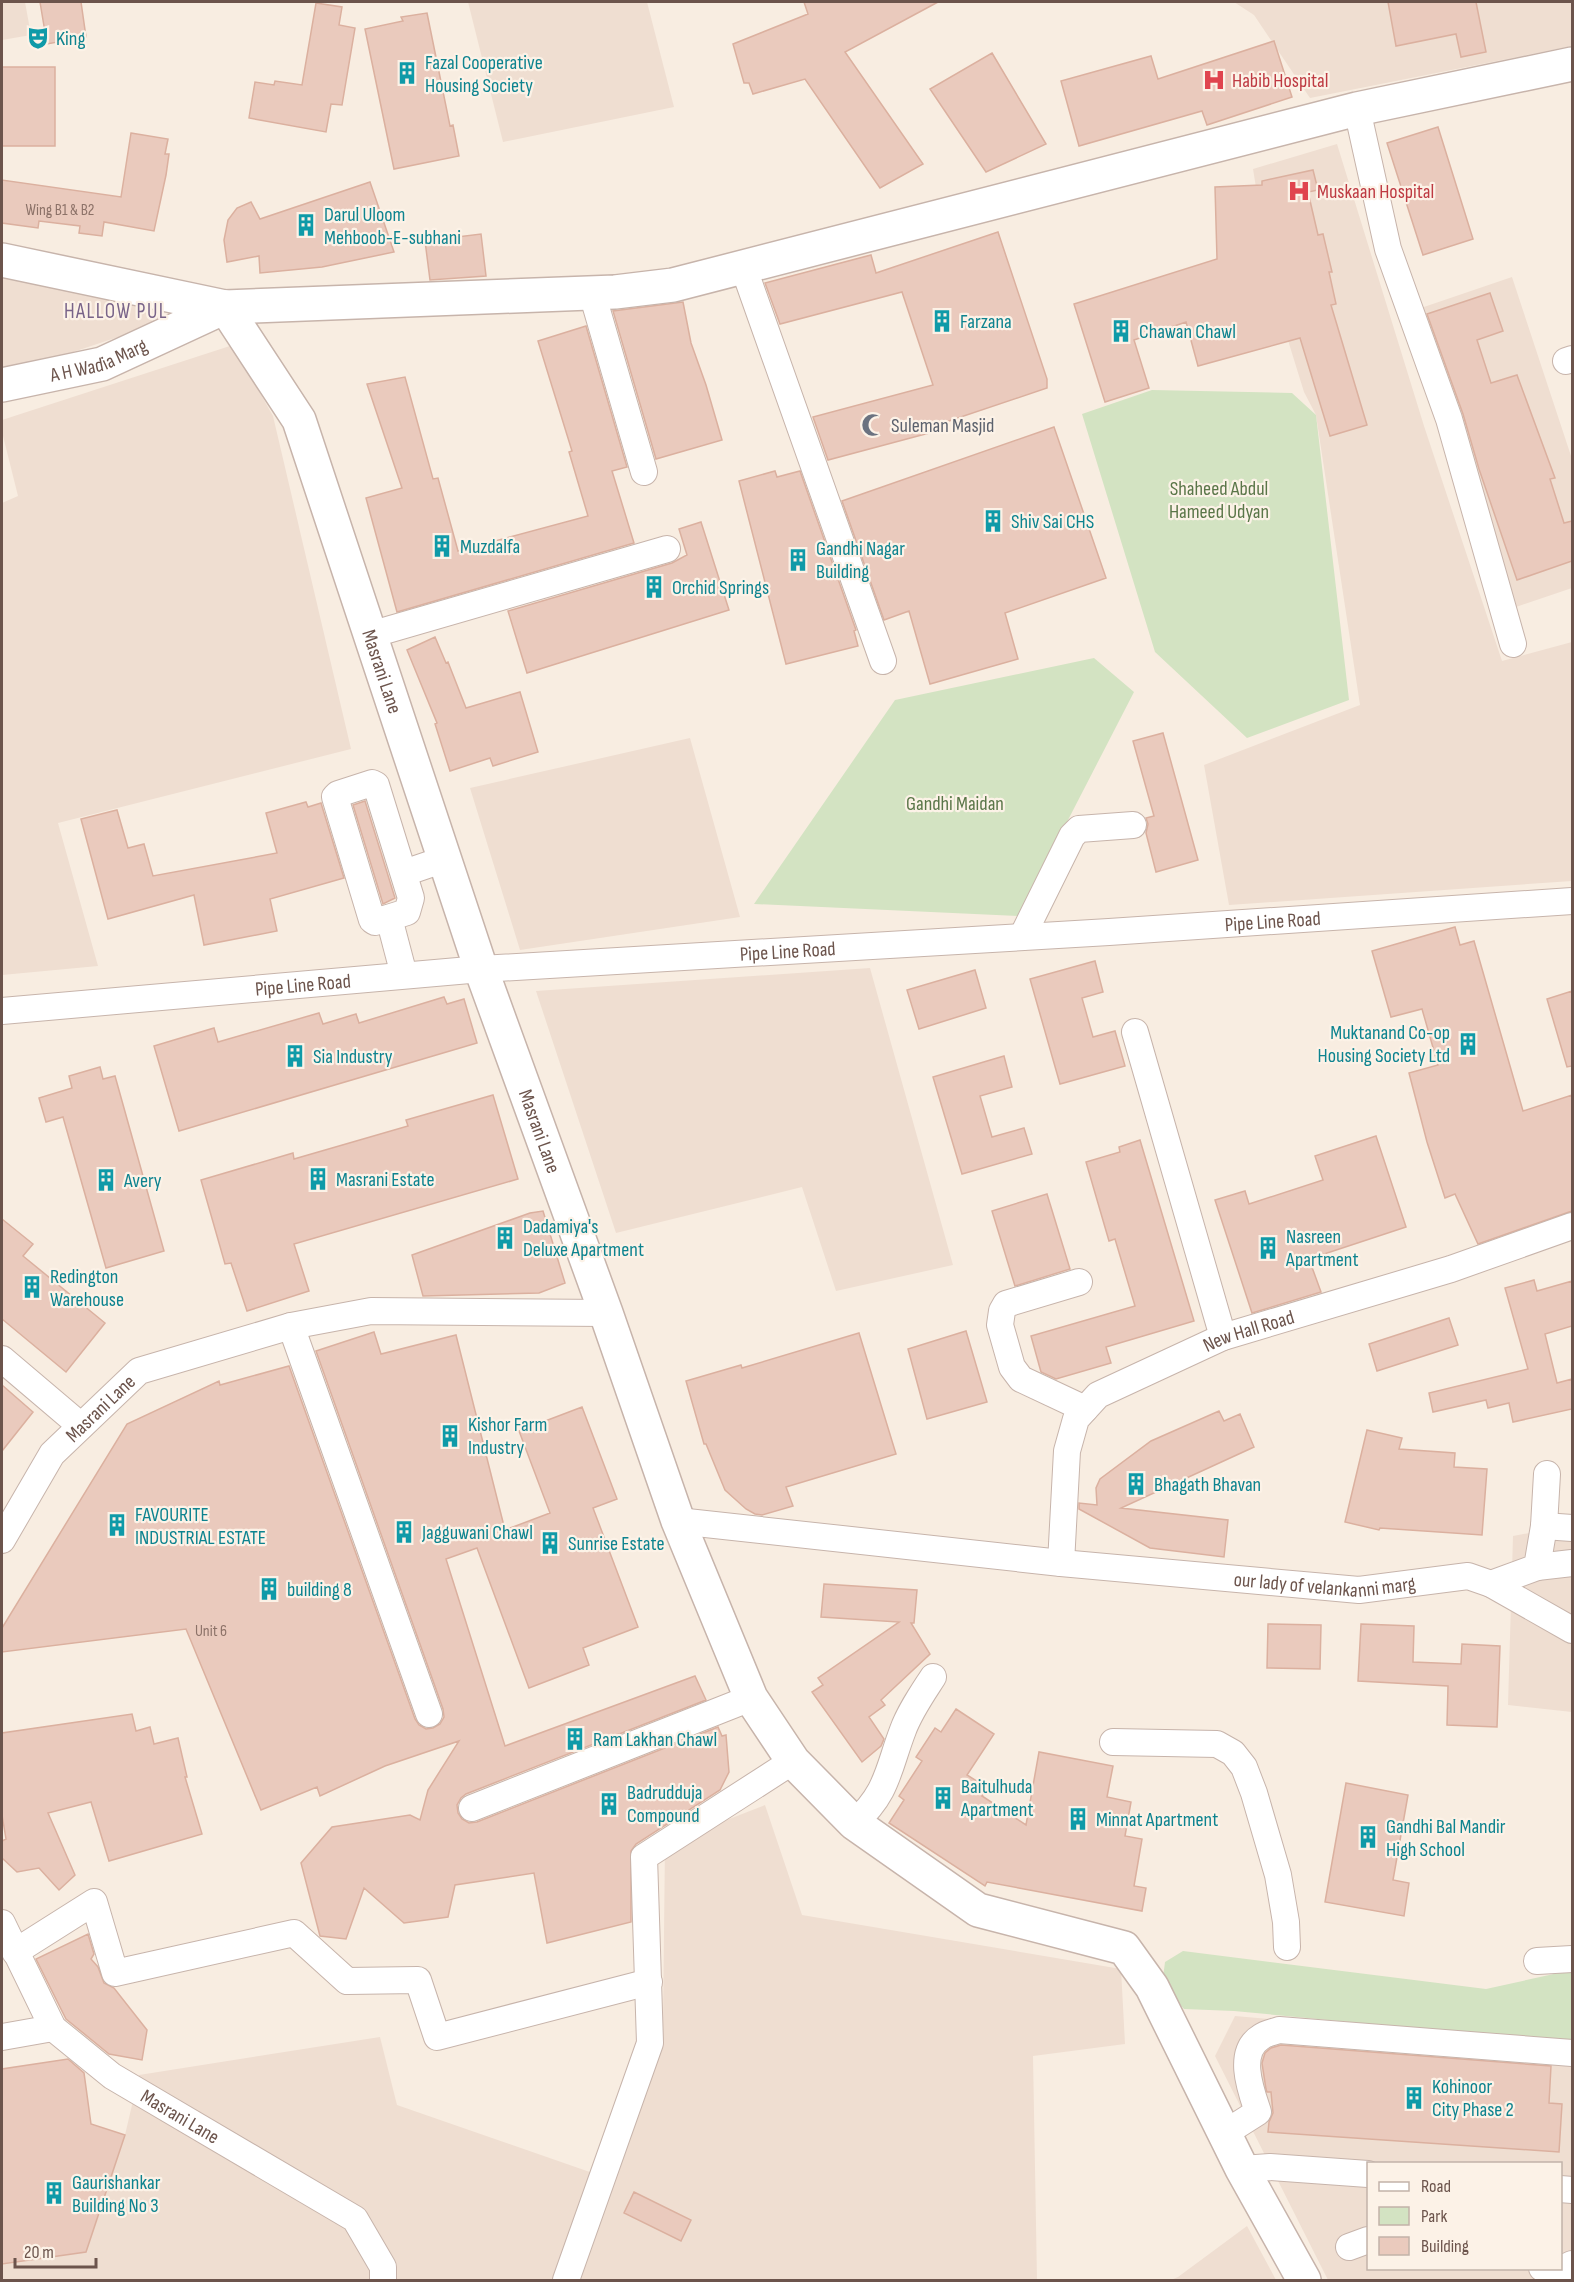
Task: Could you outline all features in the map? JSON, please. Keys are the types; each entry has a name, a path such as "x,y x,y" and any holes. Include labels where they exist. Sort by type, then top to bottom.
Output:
{"street":[{"path":"2,260 225,307 592,293 673,285 1357,109 1572,64"},
{"path":"1357,109 1388,249 1449,419 1513,644"},
{"path":"743,266 883,662"},
{"path":"592,293 644,472"},
{"name":"A H Wadia Marg","path":"2,386 102,364 225,307"},
{"name":"Masrani Lane","path":"2,1540 52,1454 139,1371 291,1326 371,1311 606,1313 481,969 299,420 225,307"},
{"path":"370,635 667,549"},
{"path":"372,783 376,784 404,873 411,898 411,905 407,912 375,922 372,920 336,795 372,783"},
{"path":"1022,937 1072,836 1079,829 1133,825"},
{"path":"404,873 445,859"},
{"name":"Pipe Line Road","path":"2,1011 481,969 1022,937 1572,900"},
{"path":"389,918 404,975"},
{"path":"1135,1032 1223,1337"},
{"name":"New Hall Road","path":"1061,1563 1067,1451 1076,1419 1098,1395 1223,1337 1451,1269 1572,1226"},
{"path":"1079,1282 1006,1304 1002,1311 1000,1324 1012,1367 1021,1379 1085,1409"},
{"path":"606,1313 678,1521 751,1698 793,1761 854,1822 978,1910 1124,1948 1152,1987 1242,2169 1305,2280"},
{"path":"291,1326 429,1714"},
{"path":"2,1359 81,1426"},
{"path":"1537,1567 1544,1527 1547,1474"},
{"name":"our lady of velankanni marg","path":"678,1521 1061,1563 1359,1590 1468,1576 1491,1584 1572,1630"},
{"path":"1544,1527 1572,1528"},
{"path":"1491,1584 1537,1567 1572,1563"},
{"path":"854,1822 877,1799 887,1779 903,1729 933,1677"},
{"path":"472,1808 751,1698"},
{"path":"1113,1742 1217,1744 1233,1753 1244,1767 1254,1793 1278,1875 1286,1922 1287,1947"},
{"path":"566,2280 650,2043 644,1857 793,1761"},
{"path":"15,1952 94,1902 115,1973 294,1933 347,1981 418,1980 437,2037 648,1982"},
{"name":"Masrani Lane","path":"2,1923 53,2028 112,2076 356,2219 383,2267 383,2280"},
{"path":"1537,1961 1572,1959"},
{"path":"2,2037 53,2028"},
{"path":"1225,2133 1258,2112 1247,2061 1251,2046 1261,2037 1279,2030 1572,2053"},
{"path":"1242,2169 1270,2167 1367,2174"}],"shaded area":[{"path":"2,2 25,2 31,35 2,40"},
{"path":"468,2 647,2 674,107 503,142"},
{"path":"1234,2 1572,2 1572,46 1310,98 1254,15"},
{"path":"1337,144 1424,426 1502,661 1572,642 1572,881 1229,905 1204,765 1360,705 1316,415 1304,392 1273,292 1253,169"},
{"path":"2,270 164,301 157,324 43,362 2,368"},
{"path":"1512,277 1572,459 1572,588 1516,607 1418,309"},
{"path":"233,345 273,416 351,749 58,823 98,966 2,975 2,503 18,496 2,432 2,420"},
{"path":"690,738 740,917 520,950 470,788"},
{"path":"870,968 953,1265 836,1291 802,1187 616,1233 536,991"},
{"path":"1572,1525 1572,1712 1508,1705 1513,1536"},
{"path":"765,1805 802,1915 1121,1969 1125,2044 1033,2056 1037,2280 2,2280 2,2264 86,2252 125,2135 139,2075 380,2037 397,2105 607,2178 663,2023 665,1844"},
{"path":"1235,2016 1572,2046 1572,2280 1328,2280 1215,2056"},
{"path":"1247,2226 1276,2280 1171,2280 1178,2277"}],"green space":[{"name":"Shaheed Abdul Hameed Udyan","path":"1152,390 1292,393 1316,415 1349,700 1247,738 1155,652 1082,414"},
{"name":"Gandhi Maidan","path":"1094,658 1134,692 1051,853 1042,917 754,904 895,700"},
{"path":"1183,1951 1486,1989 1572,1970 1572,2043 1234,2011 1184,2009 1162,1985 1165,1962"}],"building":[{"path":"40,2 81,2 86,37 47,44"},
{"path":"804,2 938,2 845,52 923,164 880,188 805,79 753,94 749,83 744,83 733,44 808,14"},
{"path":"1388,2 1476,2 1486,52 1461,57 1456,34 1396,46"},
{"path":"316,3 342,7 339,25 355,28 342,105 331,104 326,132 249,118 255,82 274,85 275,81 302,85"},
{"name":"Fazal Cooperative Housing Society","path":"427,13 450,126 453,125 459,156 394,169 365,29 403,21 401,17"},
{"path":"1274,41 1292,97 1207,125 1202,111 1079,146 1061,81 1151,56 1158,79"},
{"path":"992,53 1046,144 986,172 930,89"},
{"path":"2,67 55,67 55,146 2,146"},
{"path":"1438,127 1473,239 1423,255 1387,143"},
{"path":"131,133 168,139 165,154 169,154 166,175 154,231 104,222 102,236 79,233 80,226 39,221 38,228 2,223 2,180 121,197"},
{"path":"1313,170 1318,190 1308,192 1318,235 1323,234 1332,272 1329,272 1336,304 1331,305 1367,425 1330,436 1300,338 1198,366 1186,322 1134,340 1149,388 1105,402 1074,304 1217,259 1215,187 1262,185 1262,181"},
{"name":"Darul Uloom Mehboob-E-subhani","path":"370,182 394,252 322,267 260,273 259,256 227,262 224,240 228,220 237,208 251,202 260,219"},
{"path":"998,232 1047,379 1047,388 931,427 933,432 828,460 813,417 933,385 902,292 780,324 765,283 871,255 876,273"},
{"path":"481,234 486,276 430,280 425,241"},
{"path":"1490,293 1503,331 1477,340 1491,383 1517,375 1555,478 1550,479 1564,523 1572,521 1572,561 1517,580 1463,414 1427,314"},
{"path":"683,302 691,343 722,440 656,459 613,311"},
{"path":"586,326 627,467 612,471 634,543 397,612 366,498 402,488 367,384 405,377 433,479 438,478 458,551 588,516 569,452 572,451 538,341"},
{"path":"1054,427 1106,578 1005,613 1018,659 930,684 909,611 884,620 842,501"},
{"name":"Gandhi Nagar Building","path":"775,471 777,477 800,471 856,630 854,631 858,646 786,664 739,481"},
{"name":"Orchid Springs","path":"701,522 729,610 527,673 508,611 672,563 687,555 679,529"},
{"path":"435,637 446,663 448,662 466,708 520,692 538,752 493,766 490,758 450,771 435,724 437,723 407,650"},
{"path":"1163,733 1198,860 1156,872 1146,833 1148,824 1146,818 1154,816 1133,741"},
{"path":"365,801 395,898 383,904 353,805"},
{"path":"306,802 308,807 321,803 344,878 270,899 277,931 204,945 194,895 108,919 81,819 117,810 128,848 144,844 153,876 277,853 266,813"},
{"path":"1455,927 1460,945 1474,941 1523,1111 1572,1095 1572,1211 1478,1244 1455,1194 1445,1198 1409,1073 1438,1065 1422,1009 1391,1017 1372,951"},
{"path":"1095,961 1103,992 1082,998 1093,1037 1115,1031 1125,1066 1060,1084 1030,979"},
{"path":"975,970 986,1008 919,1029 907,990"},
{"path":"1572,991 1572,1066 1567,1067 1547,999"},
{"name":"Sia Industry","path":"444,997 447,1004 464,999 477,1043 179,1131 154,1046 214,1028 218,1042 319,1013 323,1024 356,1014 359,1023"},
{"path":"1004,1056 1012,1087 980,1096 992,1137 1024,1128 1032,1154 962,1174 933,1077"},
{"name":"Avery","path":"100,1067 103,1079 115,1076 164,1251 106,1268 63,1117 46,1122 39,1098 72,1088 69,1076"},
{"name":"Masrani Estate","path":"493,1095 518,1179 294,1244 309,1291 247,1311 231,1263 225,1264 201,1180 293,1153 294,1159 408,1126 406,1120"},
{"path":"1376,1136 1406,1227 1309,1259 1321,1292 1252,1313 1215,1200 1245,1191 1249,1204 1323,1180 1315,1156"},
{"path":"1140,1140 1194,1321 1106,1347 1111,1363 1056,1379 1041,1372 1031,1336 1135,1306 1115,1239 1109,1241 1086,1162 1120,1152 1119,1147"},
{"path":"1047,1194 1070,1269 1015,1286 992,1211"},
{"name":"Dadamiya's Deluxe Apartment","path":"543,1211 565,1283 539,1293 423,1296 412,1255 530,1213"},
{"name":"Redington Warehouse","path":"2,1219 33,1244 23,1256 105,1323 66,1372 2,1319"},
{"path":"1534,1280 1537,1291 1572,1281 1572,1326 1545,1334 1557,1383 1572,1379 1572,1409 1513,1422 1509,1403 1488,1408 1486,1400 1433,1412 1429,1393 1528,1369 1505,1288"},
{"path":"1449,1318 1458,1345 1377,1371 1369,1344"},
{"path":"966,1331 987,1402 927,1419 908,1349"},
{"path":"374,1332 381,1354 456,1335 505,1530 550,1513 519,1431 582,1407 617,1499 593,1508 638,1627 583,1648 589,1665 529,1688 477,1548 446,1559 505,1746 695,1676 706,1700 466,1794 457,1805 462,1819 469,1823 477,1822 718,1727 722,1736 726,1735 729,1772 720,1790 636,1844 631,1851 631,1922 547,1943 534,1873 455,1885 448,1917 404,1923 364,1888 346,1939 320,1936 301,1863 332,1827 410,1815 420,1820 428,1790 459,1741 385,1766 320,1796 317,1787 261,1810 186,1629 2,1652 2,1628 127,1424 219,1381 220,1385 289,1366 415,1719 426,1729 440,1724 444,1717 443,1709 316,1351"},
{"path":"859,1333 896,1454 786,1487 793,1506 762,1515 746,1509 725,1490 706,1444 704,1444 686,1381 741,1365 742,1368"},
{"path":"2,1385 33,1412 2,1451"},
{"name":"Bhagath Bhavan","path":"1219,1411 1224,1421 1240,1414 1254,1447 1121,1508 1228,1520 1224,1557 1150,1548 1079,1509 1079,1503 1097,1505 1096,1488 1100,1479 1151,1441"},
{"path":"1367,1430 1402,1438 1399,1449 1455,1453 1454,1467 1487,1469 1482,1535 1380,1528 1379,1530 1345,1522"},
{"path":"824,1584 917,1590 914,1623 911,1623 930,1654 881,1700 885,1705 869,1717 884,1739 881,1746 862,1762 812,1692 823,1685 818,1678 899,1622 821,1617"},
{"path":"1268,1624 1321,1625 1320,1669 1267,1668"},
{"path":"1361,1624 1414,1626 1413,1662 1461,1664 1462,1644 1500,1646 1497,1727 1447,1725 1448,1686 1358,1681"},
{"path":"956,1709 994,1734 967,1775 988,1788 982,1796 1026,1825 1039,1752 1113,1766 1107,1797 1131,1802 1125,1836 1142,1839 1134,1886 1146,1888 1142,1911 987,1882 985,1886 889,1823 904,1800 899,1796 922,1761 916,1757 935,1728 941,1732"},
{"path":"132,1714 136,1731 150,1727 154,1744 178,1738 187,1777 185,1777 202,1834 109,1861 91,1802 48,1813 75,1875 59,1890 39,1868 17,1872 2,1858 2,1841 6,1839 2,1815 2,1733"},
{"name":"Gandhi Bal Mandir High School","path":"1346,1783 1408,1795 1393,1880 1409,1883 1404,1916 1325,1902"},
{"path":"88,1934 94,1954 91,1959 98,1967 104,1983 114,1988 147,2030 142,2060 109,2054 66,2019 36,1959"},
{"name":"Kohinoor City Phase 2","path":"1281,2045 1551,2066 1549,2103 1562,2104 1559,2152 1268,2132 1273,2113 1271,2092 1267,2092 1266,2089 1262,2063 1265,2053"},
{"name":"Gaurishankar Building No 3","path":"68,2059 84,2073 91,2124 125,2135 86,2252 2,2264 2,2069"},
{"path":"634,2192 691,2220 681,2241 624,2213"}],"place":[{"name":"King","path":"38,38"},
{"name":"Fazal Cooperative Housing Society","path":"407,73"},
{"name":"Habib Hospital","path":"1214,80"},
{"name":"Muskaan Hospital","path":"1299,191"},
{"name":"Darul Uloom Mehboob-E-subhani","path":"306,225"},
{"name":"Farzana","path":"942,321"},
{"name":"Chawan Chawl","path":"1121,331"},
{"name":"Suleman Masjid","path":"873,425"},
{"name":"Shiv Sai CHS","path":"993,521"},
{"name":"Muzdalfa","path":"442,546"},
{"name":"Gandhi Nagar Building","path":"798,560"},
{"name":"Orchid Springs","path":"654,587"},
{"name":"Muktanand Co-op Housing Society Ltd","path":"1468,1044"},
{"name":"Sia Industry","path":"295,1056"},
{"name":"Masrani Estate","path":"318,1179"},
{"name":"Avery","path":"106,1180"},
{"name":"Dadamiya's Deluxe Apartment","path":"505,1238"},
{"name":"Nasreen Apartment","path":"1268,1248"},
{"name":"Redington Warehouse","path":"32,1287"},
{"name":"Kishor Farm Industry","path":"450,1436"},
{"name":"Bhagath Bhavan","path":"1136,1484"},
{"name":"FAVOURITE INDUSTRIAL ESTATE","path":"117,1525"},
{"name":"Jagguwani Chawl","path":"404,1532"},
{"name":"Sunrise Estate","path":"550,1543"},
{"name":"building 8","path":"269,1589"},
{"name":"Ram Lakhan Chawl","path":"575,1739"},
{"name":"Baitulhuda Apartment","path":"943,1798"},
{"name":"Badrudduja Compound","path":"609,1804"},
{"name":"Minnat Apartment","path":"1078,1819"},
{"name":"Gandhi Bal Mandir High School","path":"1368,1837"},
{"name":"Kohinoor City Phase 2","path":"1414,2098"},
{"name":"Gaurishankar Building No 3","path":"54,2193"}],"district":[{"name":"HALLOW PUL","path":"116,311"}]}
